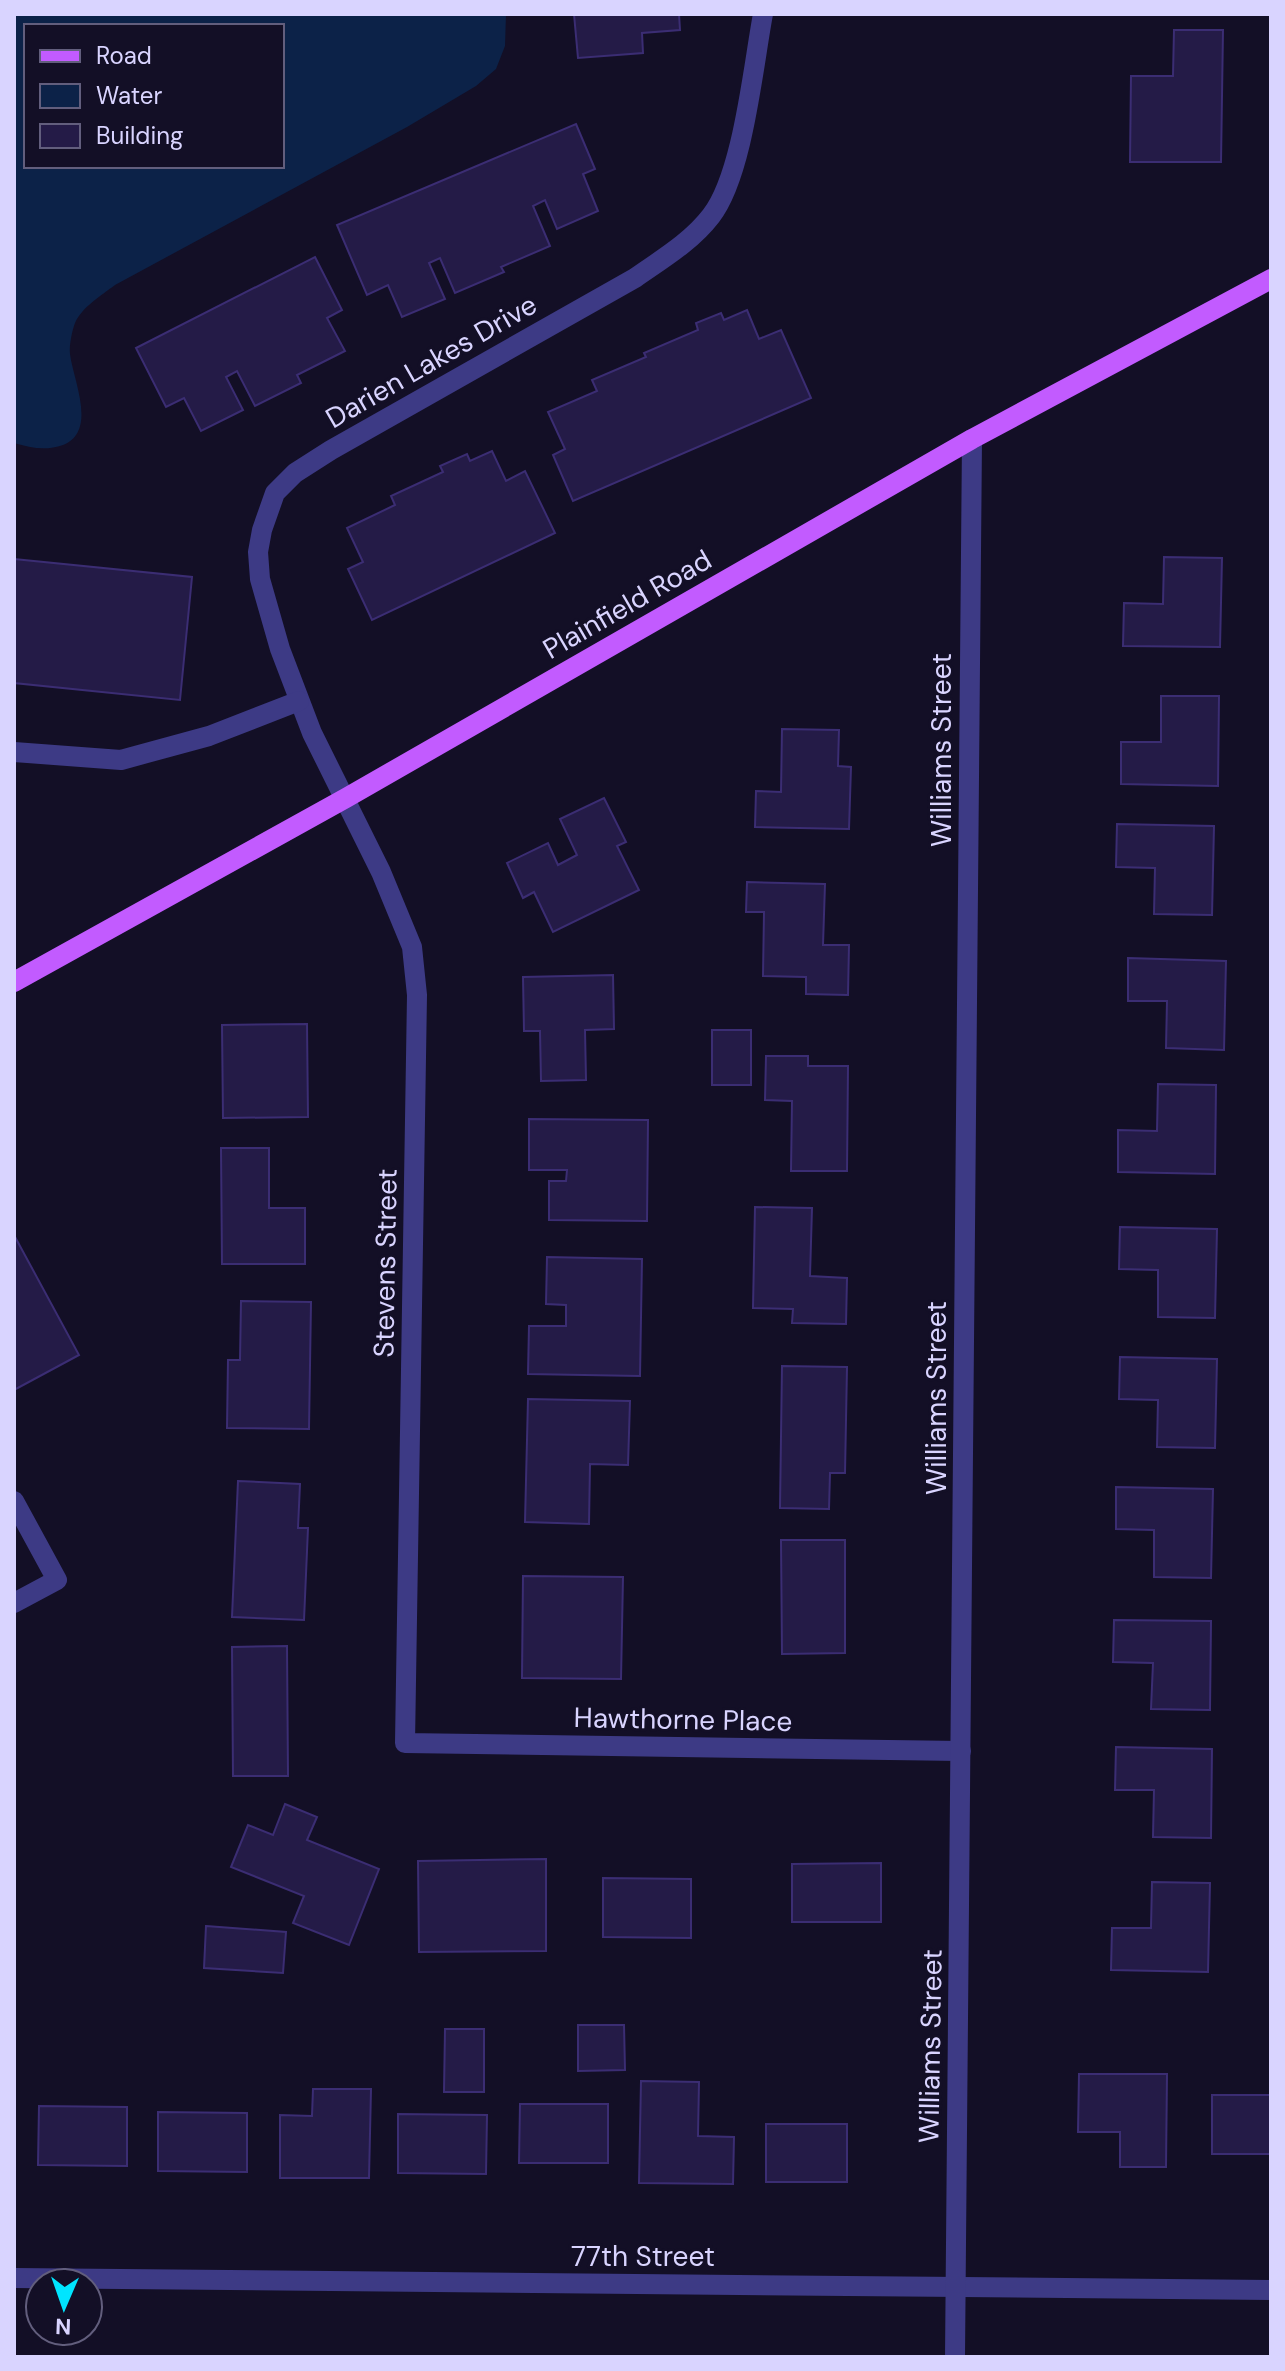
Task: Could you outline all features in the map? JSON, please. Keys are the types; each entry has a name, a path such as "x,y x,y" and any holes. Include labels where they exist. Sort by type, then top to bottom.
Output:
{"main road":[{"name":"Plainfield Road","path":"14,982 346,798 972,439 1271,279"}],"street":[{"name":"Darien Lakes Drive","path":"346,798 299,701 260,579 258,552 275,493 295,473 331,450 635,278 680,248 713,215 734,172 763,14"},
{"name":"Williams Street","path":"955,2357 972,439"},
{"path":"14,752 121,760 209,736 299,701"},
{"name":"Stevens Street","path":"346,798 389,888 412,947 417,995 405,1743"},
{"path":"14,1501 57,1580 14,1603"},
{"name":"Hawthorne Place","path":"405,1743 961,1751"},
{"name":"77th Street","path":"14,2278 1271,2290"}],"water":[{"path":"14,14 506,14 505,46 496,69 476,86 407,127 115,285 93,302 75,323 70,343 81,404 79,429 73,438 57,447 14,443"}],"building":[{"path":"574,14 679,14 680,30 642,33 643,53 578,58"},
{"path":"1174,30 1223,30 1221,162 1130,162 1131,76 1173,76"},
{"path":"576,124 595,169 583,174 598,211 557,229 545,200 533,206 550,246 501,267 504,272 455,293 440,258 429,263 445,299 402,317 388,285 367,295 337,225"},
{"path":"315,257 342,310 327,318 345,351 297,375 301,383 255,406 237,371 226,377 243,410 201,431 184,398 166,407 136,348"},
{"path":"747,310 759,339 781,330 811,398 573,501 553,455 565,449 548,412 597,391 592,380 698,330 696,323 721,313 724,320"},
{"path":"492,451 506,481 525,471 555,533 372,620 348,569 363,562 347,528 395,505 391,496 443,472 440,466 467,454 470,461"},
{"path":"1164,557 1222,558 1220,647 1123,646 1124,603 1163,604"},
{"path":"14,559 192,577 180,700 14,683"},
{"path":"1161,696 1219,696 1218,786 1121,784 1121,742 1161,742"},
{"path":"782,729 839,730 838,766 851,767 849,829 755,827 756,791 781,792"},
{"path":"604,798 626,842 617,846 639,890 553,932 534,892 523,898 507,863 548,843 558,865 577,855 560,819"},
{"path":"1117,824 1214,826 1212,915 1154,914 1155,868 1116,867"},
{"path":"747,882 825,884 823,945 849,945 848,995 806,994 806,977 763,976 764,912 746,912"},
{"path":"1128,958 1226,961 1224,1050 1166,1048 1167,1001 1128,1001"},
{"path":"613,975 614,1029 585,1030 586,1080 541,1081 540,1031 524,1031 523,977"},
{"path":"307,1024 308,1117 223,1118 222,1025"},
{"path":"712,1030 751,1030 751,1085 712,1085"},
{"path":"766,1056 808,1056 808,1066 848,1066 847,1171 791,1171 792,1101 765,1100"},
{"path":"1158,1084 1216,1085 1215,1174 1118,1172 1118,1130 1157,1131"},
{"path":"529,1119 648,1120 647,1221 549,1220 549,1181 566,1181 567,1170 529,1170"},
{"path":"221,1148 269,1148 269,1208 305,1208 305,1264 222,1264"},
{"path":"755,1207 812,1208 810,1276 847,1278 846,1324 792,1323 793,1309 753,1308"},
{"path":"1120,1227 1217,1229 1215,1318 1158,1317 1158,1270 1119,1269"},
{"path":"14,1235 79,1355 14,1390"},
{"path":"547,1257 642,1259 640,1376 528,1374 529,1326 566,1326 566,1305 546,1304"},
{"path":"241,1301 311,1302 309,1429 227,1428 228,1360 240,1360"},
{"path":"1120,1357 1217,1359 1215,1448 1157,1447 1158,1400 1119,1399"},
{"path":"782,1366 847,1367 845,1473 830,1473 829,1509 780,1508"},
{"path":"528,1399 630,1401 628,1465 590,1464 589,1524 525,1522"},
{"path":"238,1481 300,1484 298,1528 308,1528 304,1620 232,1617"},
{"path":"1116,1487 1213,1489 1211,1578 1154,1577 1154,1530 1116,1529"},
{"path":"781,1540 845,1540 845,1653 782,1654"},
{"path":"523,1576 623,1577 621,1679 522,1678"},
{"path":"1114,1620 1211,1621 1210,1710 1151,1709 1153,1663 1113,1662"},
{"path":"287,1646 288,1776 233,1776 232,1647"},
{"path":"1116,1747 1212,1749 1211,1838 1153,1837 1154,1790 1115,1790"},
{"path":"285,1804 317,1817 307,1840 379,1869 349,1945 293,1923 304,1896 231,1867 248,1825 273,1835"},
{"path":"546,1859 546,1951 419,1952 418,1861"},
{"path":"881,1863 881,1922 792,1922 792,1864"},
{"path":"603,1878 691,1879 691,1938 603,1937"},
{"path":"1152,1882 1210,1883 1208,1972 1111,1970 1112,1928 1151,1928"},
{"path":"206,1926 286,1932 283,1973 204,1968"},
{"path":"578,2025 624,2025 625,2070 578,2071"},
{"path":"445,2029 484,2029 484,2092 444,2092"},
{"path":"1079,2074 1167,2074 1166,2167 1120,2167 1120,2132 1078,2132"},
{"path":"641,2081 699,2082 698,2136 734,2137 733,2184 639,2183"},
{"path":"313,2089 371,2089 369,2178 280,2178 280,2115 312,2116"},
{"path":"1212,2095 1271,2095 1271,2154 1212,2154"},
{"path":"520,2104 608,2104 608,2163 519,2163"},
{"path":"39,2106 127,2107 127,2166 38,2165"},
{"path":"158,2112 247,2113 247,2172 158,2171"},
{"path":"398,2114 487,2115 486,2174 398,2173"},
{"path":"766,2124 847,2124 847,2182 766,2182"}]}
